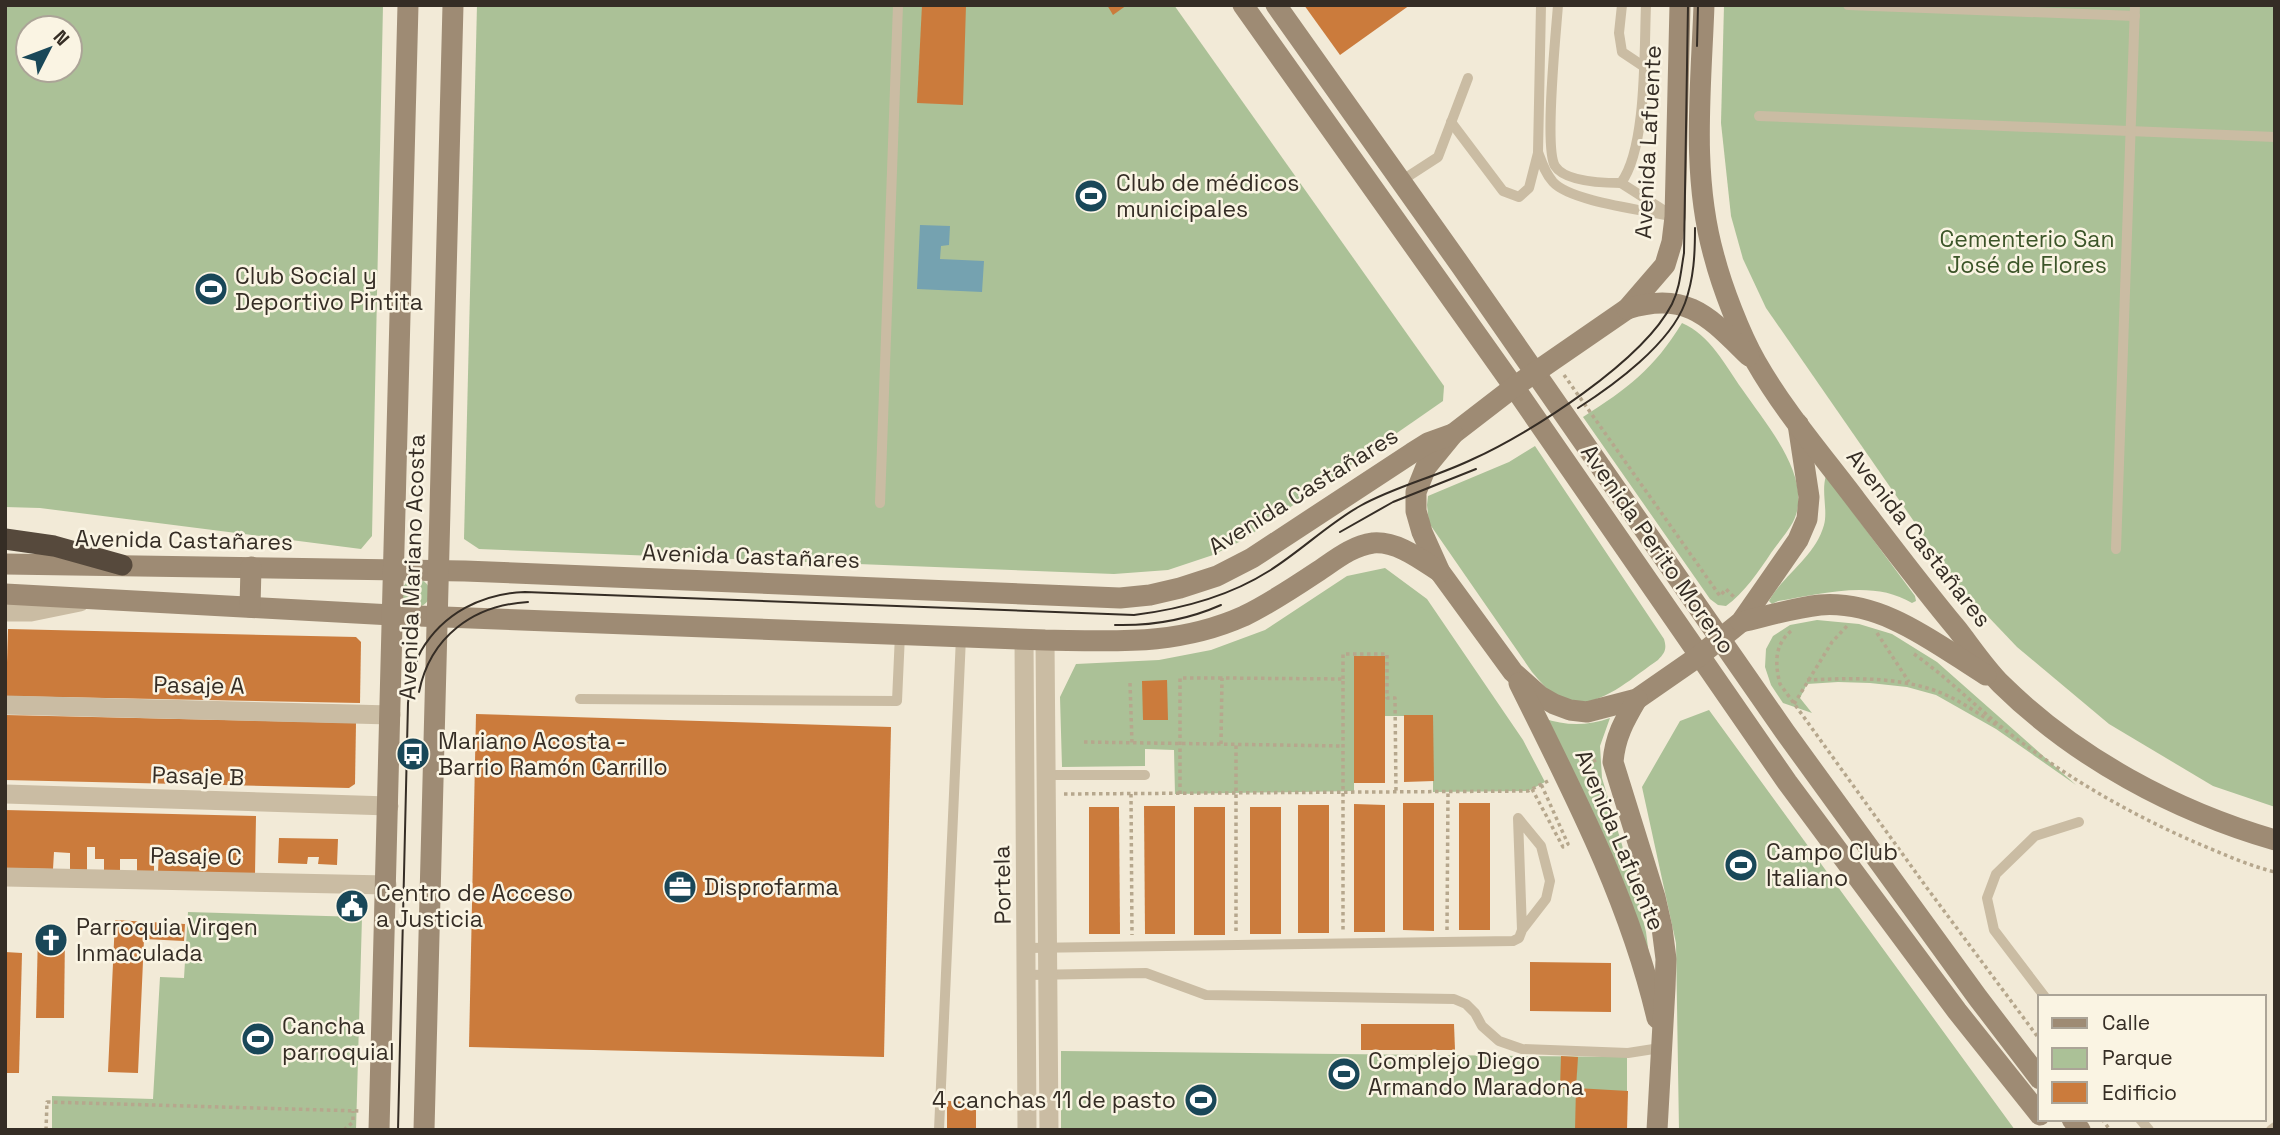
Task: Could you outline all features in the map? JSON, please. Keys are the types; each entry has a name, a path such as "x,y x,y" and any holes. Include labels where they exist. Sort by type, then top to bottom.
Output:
{"highway":[{"path":"5,539 54,546 122,565"}],"main road":[{"name":"Avenida Mariano Acosta","path":"379,1121 408,5"},
{"name":"Avenida Mariano Acosta","path":"424,1130 453,5"},
{"name":"Avenida Perito Moreno","path":"1243,5 1514,387 1795,793 1957,1011 2038,1112"},
{"name":"Avenida Perito Moreno","path":"1276,5 1785,732 2038,1076"},
{"name":"Avenida Lafuente","path":"1452,435 1514,387 1627,309 1665,265 1672,242 1675,217 1680,5"},
{"name":"Avenida Lafuente","path":"1704,5 1699,145 1702,198 1714,256 1725,291 1755,362"},
{"name":"Avenida Lafuente","path":"1627,309 1659,302 1684,305 1702,313 1755,362 1798,424 1809,497 1807,519 1798,540 1745,617"},
{"name":"Avenida Castañares","path":"1798,424 1920,584 2000,683"},
{"name":"Avenida Castañares","path":"5,564 439,570 1120,598 1180,589 1217,576 1252,558 1428,443 1452,435"},
{"path":"1452,435 1426,467 1416,492 1416,511 1422,532 1440,572 1513,672 1554,704 1587,712 1637,699 1699,656 1745,617"},
{"path":"5,594 392,615 1144,642 1205,630 1244,616 1364,544 1389,544 1408,552 1440,572"},
{"path":"250,607 251,567"},
{"name":"Avenida Castañares","path":"1745,617 1821,605 1851,607 1881,614 1909,627 2000,683 2070,741 2128,778 2186,808 2275,840"},
{"name":"Avenida Lafuente","path":"1513,672 1565,772 1632,930 1646,971 1661,1042"},
{"name":"Avenida Lafuente","path":"1637,699 1621,725 1614,744 1613,762 1648,873 1662,929 1666,959 1657,1130"}],"street":[{"path":"5,612 31,612 100,598"},
{"name":"Portela","path":"1034,640 1047,785 1049,1130"},
{"name":"Portela","path":"1027,1130 1027,948 1034,640"},
{"name":"Pasaje A","path":"5,705 391,715"},
{"name":"Pasaje B","path":"5,794 389,806"},
{"name":"Pasaje C","path":"5,877 387,885"}],"lane":[{"path":"880,503 898,5"},
{"path":"1451,122 1503,191 1519,197 1529,188 1538,152 1541,5"},
{"path":"1558,5 1550,140 1555,166 1567,176 1604,183 1621,183 1675,217"},
{"path":"1622,5 1619,33 1622,52 1643,66"},
{"path":"1621,183 1632,162 1639,129 1646,5"},
{"path":"1848,5 2135,11 2116,549"},
{"path":"1401,181 1438,157 1468,78"},
{"path":"1759,116 2275,137"},
{"path":"1538,152 1545,172 1554,184 1573,195 1675,217"},
{"path":"580,699 897,701 900,634"},
{"path":"939,1130 961,636"},
{"path":"1047,785 1145,775"},
{"path":"1027,948 1513,941 1519,938 1546,899 1550,881 1541,846 1518,818 1522,930"},
{"path":"2043,995 1994,930 1987,898 1996,874 2035,836 2079,822"},
{"path":"1027,975 1146,973 1206,995 1454,999 1466,1004 1482,1026 1499,1041 1522,1049 1628,1053 1661,1042"}],"path":[{"path":"1553,359 1720,596 1726,589 1745,617"},
{"path":"1838,626 1857,629"},
{"path":"1794,704 1832,642 1847,626"},
{"path":"1800,627 1789,632 1780,643 1776,656 1780,684 2038,1037"},
{"path":"1867,631 1886,638"},
{"path":"1877,633 1911,684"},
{"path":"1907,649 1942,674 2010,733"},
{"path":"1343,944 1343,654 1387,654 1387,698 1395,698 1396,792"},
{"path":"1180,794 1180,678 1343,679"},
{"path":"1222,678 1222,744"},
{"path":"1807,680 1849,678 1911,684 1944,694 2010,733 2090,789 2157,826 2251,866 2275,872"},
{"path":"1130,683 1132,743"},
{"path":"1084,742 1343,746"},
{"path":"1236,744 1236,945"},
{"path":"1047,785 1131,794 1528,791 1565,772 1614,753"},
{"path":"1532,789 1563,847 1568,844 1541,784"},
{"path":"1447,942 1448,792"},
{"path":"1131,794 1132,947"},
{"path":"46,1130 47,1102 353,1111 379,1121"},
{"path":"344,1130 353,1122 353,1111"}],"green space":[{"name":"Club Social y Deportivo Pintita","path":"5,5 383,5 372,536 361,549 40,508 5,507"},
{"path":"477,5 1174,5 1444,386 1443,401 1243,540 1213,555 1168,570 1114,574 479,549 464,539"},
{"name":"Cementerio San José de Flores","path":"1724,5 2275,5 2275,807 2213,786 2109,724 2017,647 1958,585 1766,308 1743,259 1731,216 1721,123"},
{"path":"1682,323 1701,335 1723,361 1774,435 1793,470 1798,488 1798,505 1791,526 1751,581 1726,606 1718,605 1710,599 1583,417 1613,397 1650,366"},
{"path":"1535,446 1665,642 1665,651 1658,660 1612,692 1586,702 1560,698 1538,679 1429,523 1428,496 1509,462"},
{"path":"1826,476 1915,596 1916,601 1912,603 1881,592 1847,590 1772,604 1769,601 1807,556 1820,536 1825,519"},
{"path":"1385,568 1427,599 1523,740 1545,782 1528,791 1433,792 1433,716 1385,716 1384,656 1354,656 1354,791 1175,794 1174,750 1145,749 1145,766 1062,767 1060,697 1076,664 1159,660 1211,650 1265,630 1347,576"},
{"path":"416,579 426,583 430,593 426,603 416,607 406,603 402,593 406,583"},
{"path":"1817,620 1859,624 1892,634 1937,662 2076,785 1996,729 1936,695 1907,687 1838,682 1807,684 1800,698 1812,713 1783,703 1771,685 1765,667 1766,649 1773,636 1790,625"},
{"name":"Campo Club Italiano","path":"1709,710 2015,1130 1679,1130 1676,943 1642,787 1680,721"},
{"path":"1543,718 1576,724 1610,718 1600,746 1602,778 1637,895 1651,970"},
{"name":"Cancha parroquial","path":"188,912 362,917 356,1130 52,1130 52,1096 153,1099 160,977 184,978"},
{"name":"Complejo Diego Armando Maradona","path":"1061,1051 1627,1057 1627,1130 1061,1130"}],"water":[{"path":"920,225 950,226 949,245 941,246 940,259 984,261 982,292 917,289"}],"building":[{"path":"922,5 966,5 963,105 917,103"},
{"path":"1107,5 1127,5 1113,15"},
{"path":"1304,5 1410,5 1340,55"},
{"path":"8,629 356,637 361,642 360,703 6,696"},
{"path":"1354,656 1385,656 1385,783 1354,783"},
{"path":"1167,680 1168,720 1143,720 1142,681"},
{"name":"Disprofarma","path":"476,714 891,727 884,1057 469,1047"},
{"path":"5,715 356,723 355,784 349,788 5,780"},
{"path":"1404,715 1433,715 1434,781 1404,782"},
{"path":"1403,803 1434,803 1434,931 1403,930"},
{"path":"1459,803 1490,803 1490,930 1459,930"},
{"path":"1354,804 1385,805 1385,932 1354,932"},
{"path":"1298,805 1329,805 1329,933 1298,933"},
{"path":"1144,806 1175,806 1175,934 1145,934"},
{"path":"1089,807 1119,807 1120,934 1089,934"},
{"path":"1194,807 1225,807 1225,935 1194,935"},
{"path":"1250,807 1281,807 1281,934 1250,934"},
{"path":"5,810 256,816 255,874 158,872 159,851 154,851 154,872 137,871 137,859 120,859 120,871 104,870 104,859 95,859 95,847 87,847 87,870 70,870 70,853 54,852 53,869 5,868"},
{"path":"279,838 338,839 337,865 318,864 319,857 308,857 307,864 278,863"},
{"path":"115,920 185,924 184,941 144,939 138,1073 108,1072"},
{"path":"38,933 65,934 64,1018 36,1018"},
{"path":"5,952 22,953 19,1073 5,1073"},
{"path":"1530,962 1611,963 1611,1012 1530,1011"},
{"path":"1361,1024 1454,1024 1455,1050 1361,1050"},
{"path":"1561,1056 1578,1057 1576,1088 1560,1088"},
{"path":"1576,1088 1628,1091 1627,1130 1575,1130"},
{"path":"947,1101 976,1102 976,1130 947,1130"}],"tram line":[{"path":"398,1130 408,703 412,676 421,651 452,616 494,596 525,592 1134,615 1170,609 1237,588 1281,563 1360,506 1473,459 1554,414 1612,371 1658,326 1675,298 1684,253 1688,5"},
{"path":"1697,46 1698,5"},
{"path":"1578,408 1639,362 1678,318 1690,284 1695,228"},
{"path":"1340,532 1393,502 1476,469"},
{"path":"419,692 433,655 457,628 472,617 489,610 528,602"},
{"path":"1115,625 1169,621 1221,605"}],"place":[{"name":"Club de médicos municipales","path":"1091,196"},
{"name":"Club Social y Deportivo Pintita","path":"211,289"},
{"name":"Mariano Acosta - Barrio Ramón Carrillo","path":"413,754"},
{"name":"Campo Club Italiano","path":"1741,865"},
{"name":"Disprofarma","path":"680,887"},
{"name":"Centro de Acceso a Justicia","path":"352,906"},
{"name":"Parroquia Virgen Inmaculada","path":"51,940"},
{"name":"Cancha parroquial","path":"258,1039"},
{"name":"Complejo Diego Armando Maradona","path":"1344,1074"},
{"name":"4 canchas 11 de pasto","path":"1201,1100"}]}
